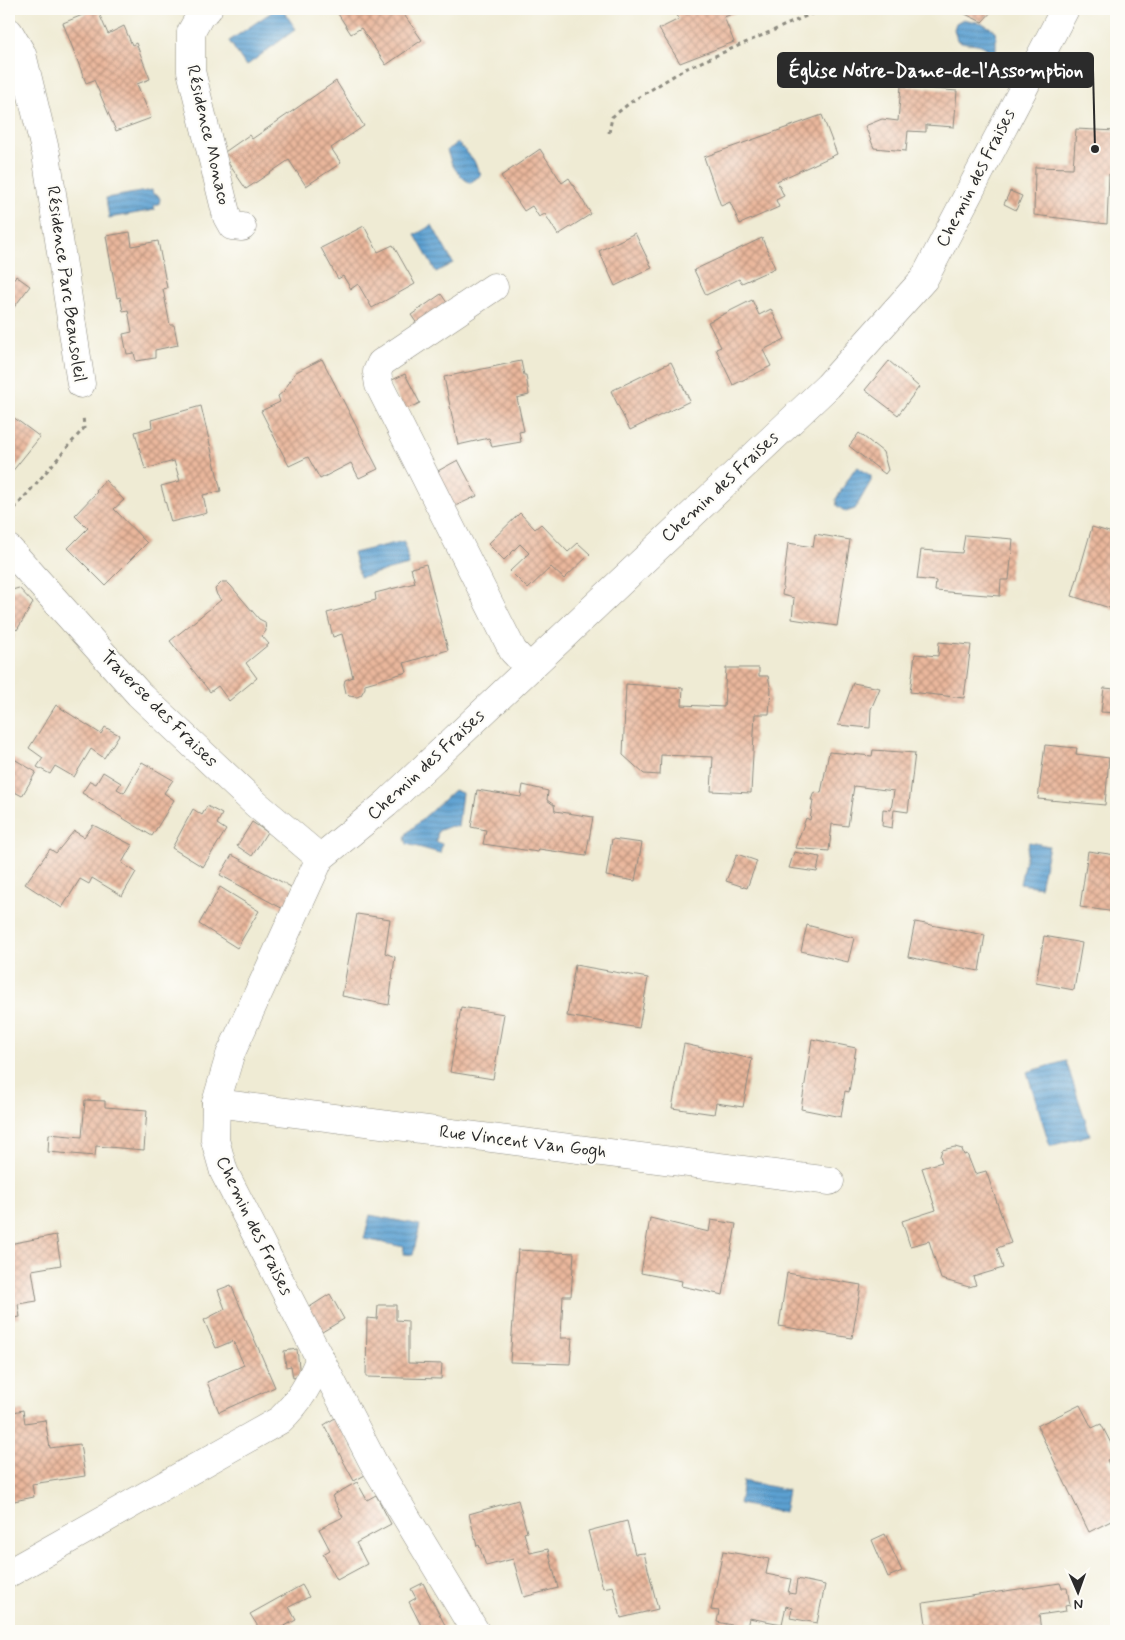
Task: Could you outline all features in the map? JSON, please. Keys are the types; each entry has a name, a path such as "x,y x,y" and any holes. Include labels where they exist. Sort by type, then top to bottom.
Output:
{"street":[{"name":"Résidence Monaco","path":"208,9 201,14 190,32 191,71 227,217 232,226 242,227"},
{"name":"Chemin des Fraises","path":"475,1631 373,1462 224,1172 214,1140 216,1103 230,1055 320,858 386,804 828,386 924,279 1054,14"},
{"name":"Résidence Parc Beausoleil","path":"9,32 22,54 46,154 81,384"},
{"path":"494,287 381,362 378,372 379,385 513,651 529,668"},
{"name":"Traverse des Fraises","path":"9,549 139,694 256,804 320,858"},
{"name":"Rue Vincent Van Gogh","path":"216,1103 830,1181"},
{"path":"9,1573 280,1420 294,1407 311,1382 320,1358"}],"path":[{"path":"609,133 612,117 683,70 811,14 832,9"},
{"name":"Résidence Parc Beausoleil","path":"9,515 84,428 81,384"}],"water":[{"path":"276,9 282,9 296,29 246,66 229,41"},
{"path":"963,19 982,23 996,31 996,54 991,54 979,44 957,40 954,29 956,23"},
{"path":"458,143 473,159 481,175 470,183 458,173 447,150"},
{"path":"152,190 153,194 158,195 160,199 159,204 154,206 155,210 109,218 106,198"},
{"path":"432,225 453,263 436,272 415,235"},
{"path":"858,467 871,476 871,481 855,509 846,512 837,506 836,499 853,471"},
{"path":"404,541 409,565 360,577 353,553"},
{"path":"454,790 462,793 458,827 451,826 438,831 436,842 442,844 440,853 407,844 405,838 407,833"},
{"path":"1029,842 1049,846 1040,887 1020,884"},
{"path":"1066,1061 1090,1135 1050,1146 1027,1072"},
{"path":"370,1215 420,1225 413,1255 403,1254 404,1247 364,1239"},
{"path":"743,1481 788,1490 784,1513 739,1504"}],"building":[{"path":"97,9 108,34 124,26 132,45 136,43 150,79 137,84 151,118 116,131 94,80 86,83 63,23"},
{"path":"335,9 400,9 422,40 386,65 361,28 351,34"},
{"path":"674,9 746,9 724,17 734,42 680,63 659,29 679,19"},
{"path":"961,9 994,9 982,22 961,12"},
{"path":"336,81 364,126 331,148 341,163 306,186 289,160 246,189 222,154 249,135 252,139"},
{"path":"901,86 957,91 954,127 926,125 926,132 908,131 906,151 874,148 865,126 882,119 898,121"},
{"path":"822,115 837,154 777,181 784,196 776,200 779,207 740,224 730,202 721,206 704,157"},
{"path":"1076,129 1116,131 1116,174 1109,174 1107,224 1034,215 1035,167 1073,168"},
{"path":"540,149 562,183 569,178 591,214 558,235 545,214 539,217 532,206 524,211 501,176"},
{"path":"1010,191 1022,196 1016,210 1004,204"},
{"path":"364,226 378,252 393,245 415,284 372,308 358,284 351,289 343,276 338,279 321,248"},
{"path":"130,232 132,246 158,241 167,288 163,289 170,325 174,325 178,345 155,350 155,358 136,361 134,353 127,354 123,334 132,332 128,310 123,311 120,297 117,298 106,236"},
{"path":"635,233 652,268 615,286 599,251"},
{"path":"762,238 775,268 742,283 739,279 706,295 694,270"},
{"path":"16,276 30,286 9,314 9,282"},
{"path":"441,294 450,307 420,328 411,315"},
{"path":"752,300 759,315 771,309 785,339 763,350 771,366 733,385 716,349 721,347 708,322"},
{"path":"322,359 378,469 359,478 351,463 320,479 308,457 289,466 261,411 280,402 278,396 283,392 296,372"},
{"path":"521,361 524,375 526,375 529,395 517,398 524,431 519,432 521,442 492,447 489,438 458,445 444,377"},
{"path":"889,361 919,387 898,415 865,390"},
{"path":"671,362 690,401 630,430 611,391"},
{"path":"405,374 420,403 404,410 390,381"},
{"path":"201,406 221,491 203,495 207,513 171,522 161,486 180,481 174,461 145,469 135,432 152,427 151,420"},
{"path":"9,414 40,437 11,473 9,472"},
{"path":"859,433 883,452 888,470 885,474 849,446"},
{"path":"458,460 477,496 453,507 436,472"},
{"path":"105,480 124,500 114,509 147,543 105,585 68,548 88,528 75,515 97,492"},
{"path":"520,513 535,529 541,524 568,552 578,543 590,554 564,579 551,567 528,589 510,571 529,553 520,544 504,560 488,544"},
{"path":"1092,527 1116,534 1116,610 1072,596"},
{"path":"815,534 850,540 837,626 792,619 794,598 782,595 788,543 813,547"},
{"path":"965,535 1013,539 1009,580 1001,580 1000,596 935,591 936,581 917,579 921,550 962,553"},
{"path":"426,564 448,650 404,663 407,672 365,684 361,695 357,697 349,696 346,693 344,684 345,680 353,677 342,634 333,637 327,613 376,600 375,593 415,583 411,568"},
{"path":"222,582 227,582 259,619 265,622 266,631 262,636 269,644 246,663 257,678 229,701 218,686 210,692 170,641 221,600 215,589"},
{"path":"19,588 33,603 17,630 9,624 9,595 12,590"},
{"path":"9,632 15,636 9,646"},
{"path":"939,642 971,645 964,698 910,692 915,654 938,656"},
{"path":"726,668 759,668 759,676 768,676 771,690 769,714 755,714 751,793 711,791 713,757 661,755 660,775 644,774 623,755 626,684 683,688 682,705 724,707"},
{"path":"853,683 880,688 871,709 870,728 838,725"},
{"path":"1104,688 1116,689 1116,713 1101,712"},
{"path":"56,705 101,734 105,727 119,735 104,758 91,749 74,777 55,766 50,774 37,767 43,758 29,748"},
{"path":"1045,745 1077,748 1076,754 1109,758 1105,805 1038,799"},
{"path":"873,750 915,753 908,812 894,810 892,828 882,826 883,809 891,810 894,791 854,786 848,826 832,824 829,851 795,848 806,818 810,820 813,800 811,800 814,792 821,793 829,752 872,756"},
{"path":"9,756 36,772 22,796 9,789"},
{"path":"142,762 173,780 164,793 174,800 152,836 82,793 90,781 96,784 103,772 121,783 117,789 124,793"},
{"path":"523,785 548,791 547,800 554,805 555,811 593,817 586,856 539,849 538,852 483,844 486,830 471,827 477,790 521,797"},
{"path":"207,806 222,814 217,824 226,830 203,867 172,848 193,809 202,815"},
{"path":"252,822 267,832 252,856 237,846"},
{"path":"93,825 132,845 122,863 136,872 122,896 92,878 89,884 80,879 62,908 25,884 50,849 56,853 74,831 84,837"},
{"path":"612,839 642,843 635,881 606,876"},
{"path":"1088,851 1116,855 1116,912 1080,907"},
{"path":"794,852 820,857 817,872 789,868"},
{"path":"737,854 757,861 747,888 726,881"},
{"path":"232,855 297,892 287,911 220,875"},
{"path":"220,887 259,911 237,948 199,924"},
{"path":"357,914 390,919 385,953 395,957 389,1005 342,996"},
{"path":"915,922 985,935 979,971 908,957"},
{"path":"807,925 854,938 848,962 801,951"},
{"path":"1044,936 1082,943 1074,990 1036,983"},
{"path":"575,965 648,978 639,1028 567,1016"},
{"path":"461,1007 504,1014 493,1079 450,1072"},
{"path":"812,1039 856,1048 849,1092 845,1091 841,1117 801,1109"},
{"path":"684,1044 752,1059 743,1107 716,1103 714,1114 672,1108"},
{"path":"85,1100 105,1101 105,1107 147,1110 144,1150 96,1146 95,1156 48,1152 49,1134 82,1137"},
{"path":"955,1147 962,1149 964,1155 967,1154 975,1174 986,1171 1011,1243 997,1248 1003,1268 973,1277 976,1285 969,1287 941,1279 929,1241 910,1246 902,1221 936,1210 922,1168 942,1162 940,1156 942,1150"},
{"path":"650,1218 709,1232 711,1220 736,1224 723,1295 681,1286 682,1281 641,1273"},
{"path":"56,1235 61,1265 32,1270 37,1301 18,1304 20,1317 9,1319 9,1244"},
{"path":"518,1250 574,1253 571,1296 563,1296 561,1338 572,1338 570,1364 510,1362"},
{"path":"787,1273 861,1285 852,1338 779,1326"},
{"path":"231,1285 275,1387 219,1412 207,1382 244,1365 233,1341 216,1348 204,1320 225,1309 218,1290"},
{"path":"330,1294 344,1319 322,1332 308,1308"},
{"path":"378,1305 396,1305 396,1320 408,1321 408,1363 442,1364 441,1379 366,1377 367,1318 377,1319"},
{"path":"297,1349 300,1376 293,1378 291,1366 286,1367 284,1351"},
{"path":"1080,1405 1092,1428 1101,1424 1116,1453 1116,1456 1107,1460 1116,1478 1116,1527 1113,1520 1089,1532 1037,1426"},
{"path":"23,1410 25,1423 45,1420 50,1448 80,1444 85,1476 32,1484 34,1497 9,1502 9,1413"},
{"path":"335,1418 365,1475 354,1481 324,1425"},
{"path":"357,1482 367,1500 376,1495 391,1524 356,1543 367,1564 337,1580 323,1554 330,1550 319,1529 343,1517 332,1496"},
{"path":"518,1500 527,1532 524,1533 530,1553 548,1549 558,1588 524,1597 513,1559 486,1566 479,1545 477,1546 469,1514"},
{"path":"627,1521 635,1554 644,1553 658,1609 621,1618 613,1586 603,1588 588,1531"},
{"path":"885,1534 902,1571 888,1577 872,1540"},
{"path":"723,1551 769,1559 766,1574 791,1579 788,1593 795,1594 797,1579 825,1585 817,1623 790,1618 792,1608 786,1606 782,1624 749,1618 747,1628 717,1622 719,1611 711,1610"},
{"path":"423,1583 445,1625 434,1631 424,1631 409,1602 416,1598 411,1589"},
{"path":"1060,1583 1062,1588 1067,1588 1070,1605 1065,1606 1066,1611 1039,1615 1041,1631 907,1631 907,1626 926,1624 923,1603"},
{"path":"302,1585 309,1597 289,1607 296,1620 275,1631 261,1631 250,1614"}],"place":[{"name":"Église Notre-Dame-de-l'Assomption","path":"1095,149"}]}
